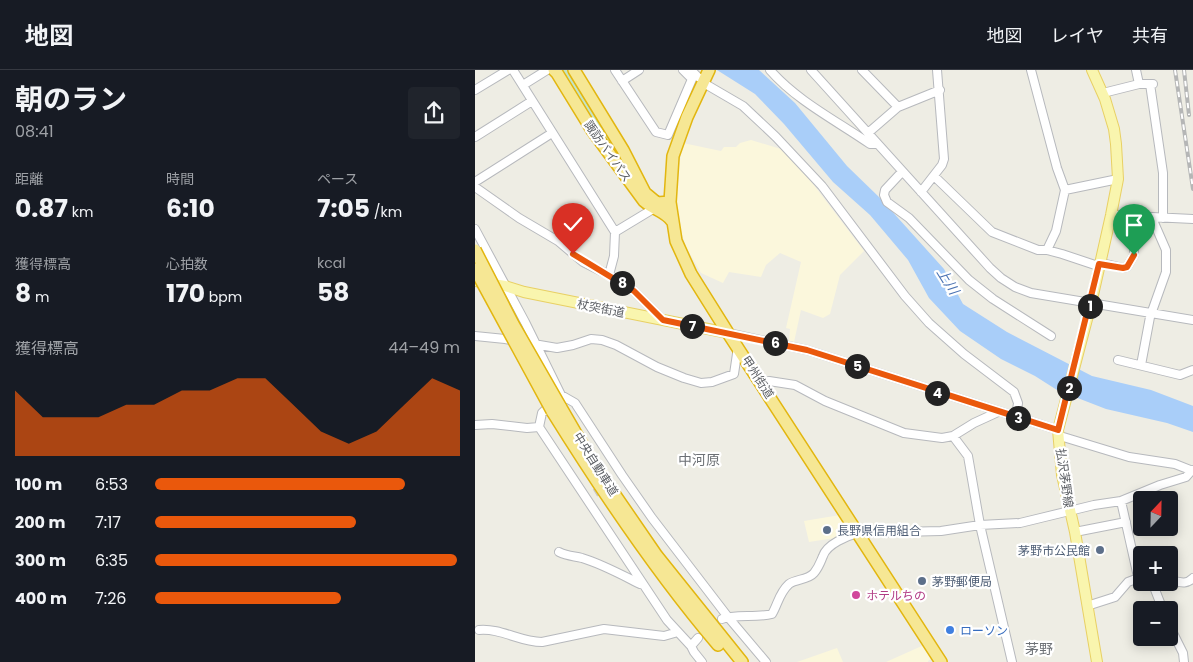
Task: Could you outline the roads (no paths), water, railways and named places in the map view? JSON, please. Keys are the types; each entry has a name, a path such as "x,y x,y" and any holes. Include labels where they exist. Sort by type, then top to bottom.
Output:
{"highway":[{"name":"諏訪バイパス","path":"554,70 592,130 640,195 653,209 666,213 672,221"},
{"name":"諏訪バイパス","path":"574,70 623,150 645,193 657,203 670,202"},
{"name":"甲州街道","path":"705,78 676,146 671,171 670,202 676,241 691,274 728,333 941,662"},
{"name":"中央自動車道","path":"475,250 513,324 558,404 589,471 641,547 732,662"},
{"name":"中央自動車道","path":"475,270 593,463 657,556 742,662"}],"main road":[{"path":"1091,70 1103,93"},
{"name":"払沢茅野線","path":"1097,662 1075,532 1062,475 1059,433 1077,351 1080,348 1091,304 1118,179 1114,129 1103,93"},
{"name":"杖突街道","path":"475,281 728,333"}],"street":[{"path":"475,90 507,70"},
{"path":"513,70 615,232 614,256 609,274"},
{"path":"523,85 547,70"},
{"path":"615,70 656,132 669,135 693,79 683,70"},
{"path":"622,81 639,70"},
{"path":"691,70 743,106 777,137 822,186 905,296 929,323 964,354 1014,392 1018,403 1016,417"},
{"path":"770,70 786,85 822,112 870,144 877,144"},
{"path":"811,70 1001,278 1015,287 1031,293 1193,320"},
{"path":"864,70 898,107"},
{"path":"921,192 943,165 944,159 937,70"},
{"path":"1031,70 1057,168 1065,190 1056,230 1047,250"},
{"path":"1136,70 1139,84"},
{"path":"1103,93 1139,84 1152,84 1163,166 1163,218"},
{"path":"868,134 898,107 940,90"},
{"path":"475,137 532,101"},
{"path":"475,182 552,133"},
{"path":"899,175 885,190 884,195 887,202 909,218 969,280 1028,323 1051,336"},
{"path":"934,176 992,232 1038,250 1047,250 1095,265 1127,267 1134,255 1134,217"},
{"path":"1065,190 1118,179"},
{"path":"475,187 519,218 558,241 583,262 609,274 634,291 663,320"},
{"path":"615,232 653,209"},
{"path":"1111,215 1193,219"},
{"path":"1141,365 1151,312 1166,272 1167,261 1166,250 1152,218"},
{"path":"475,229 525,322 558,404"},
{"path":"725,618 772,614 778,597 790,584 812,576 821,565 824,552 847,536 858,533 941,531 980,525 1020,523 1069,510 1121,501 1160,485 1170,484 1186,477 1192,471 1175,464 1129,457 1016,417 807,350 728,333"},
{"path":"475,336 534,343 557,348 591,339 607,341 657,367 701,383 712,382 735,374 738,347"},
{"path":"1118,360 1180,374 1193,370"},
{"path":"761,383 769,381 795,385 825,401 905,433 942,438 953,436 974,423 998,412"},
{"path":"703,662 667,620 642,585 587,498 539,428 542,413 558,404 575,403 652,518 725,618 766,662"},
{"path":"475,425 492,424 539,428"},
{"path":"953,436 968,456 980,525 1013,662"},
{"path":"614,481 622,475"},
{"path":"587,498 595,493"},
{"path":"1121,501 1133,550"},
{"path":"1075,532 1126,522"},
{"path":"559,552 612,570 642,585"},
{"path":"1178,583 1182,584 1189,582 1193,578"},
{"path":"1087,606 1115,597 1127,582 1133,580"},
{"path":"479,630 495,630 533,642 542,642 604,628 665,636 678,632"},
{"path":"691,646 698,638"},
{"path":"1178,644 1183,654 1184,662"}],"water":[{"name":"上川","path":"717,70 759,70 795,103 847,166 880,198 944,269 963,304 1007,332 1092,376 1151,390 1193,406 1193,432 1167,423 1106,409 1057,390 1035,376 1001,359 960,331 929,298 908,260 870,215 833,182 784,124 755,94"}],"tunnel":[{"path":"595,493 614,481"}],"railway":[{"path":"1175,70 1193,189"},
{"path":"1184,70 1189,115"}],"place":[{"name":"長野県信用組合","path":"827,530"},
{"name":"茅野市公民館","path":"1100,550"},
{"name":"茅野郵便局","path":"922,581"},
{"name":"ホテルちの","path":"856,595"},
{"name":"ローソン","path":"950,630"}],"district":[{"name":"中河原","path":"699,460"},
{"name":"茅野","path":"1039,649"}]}
